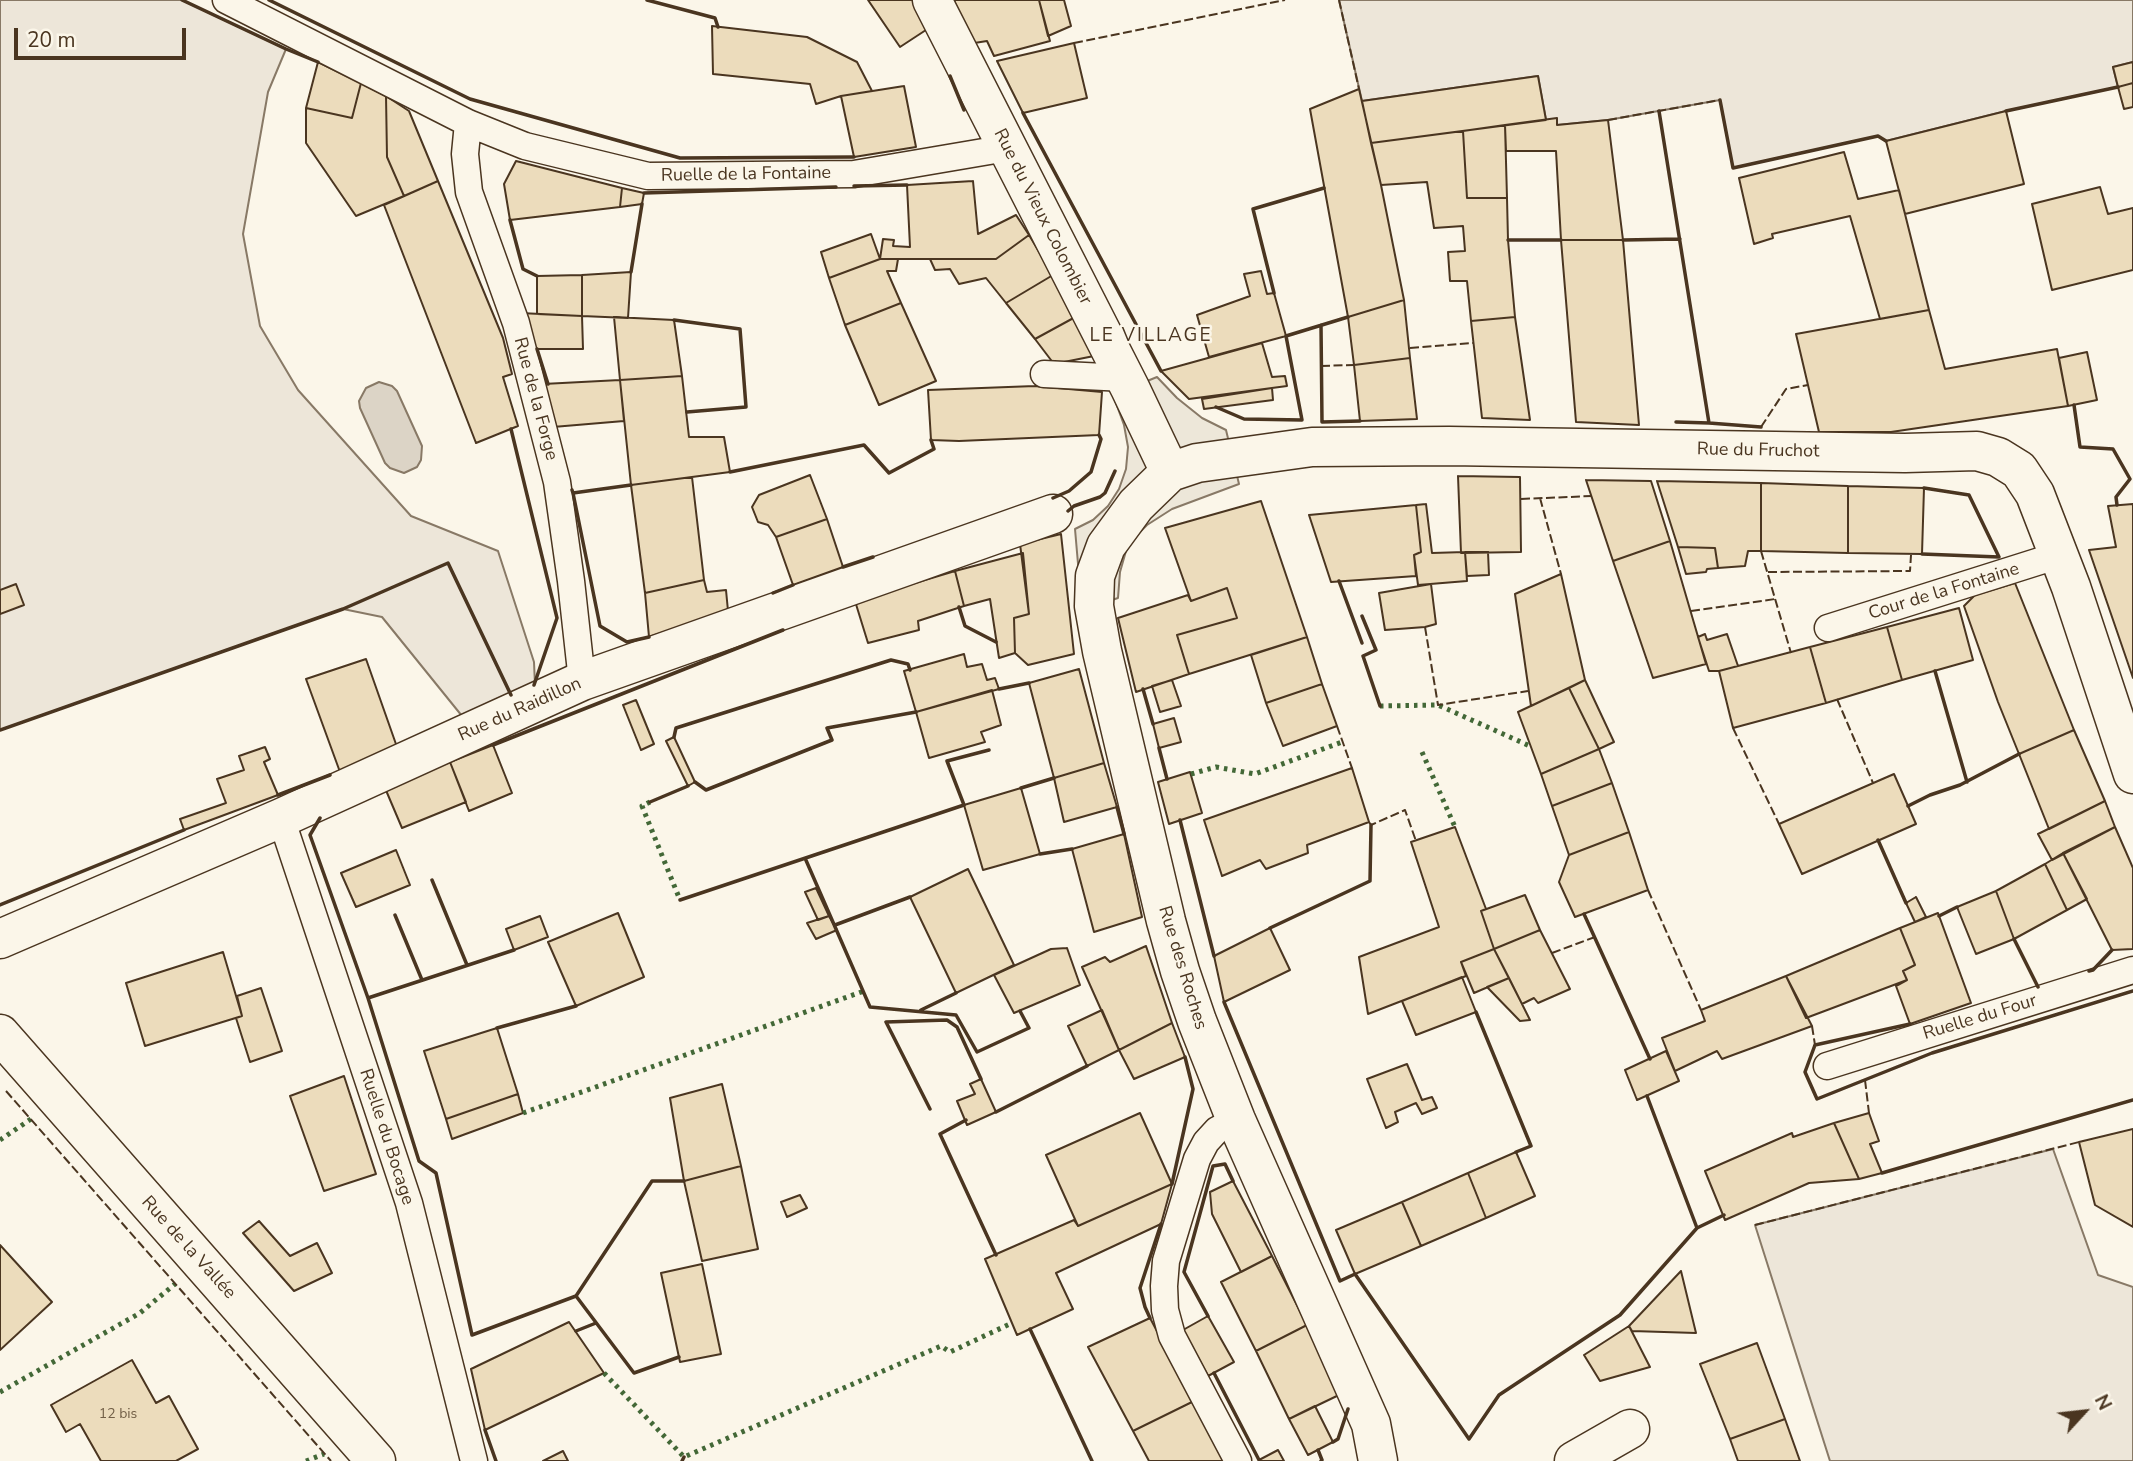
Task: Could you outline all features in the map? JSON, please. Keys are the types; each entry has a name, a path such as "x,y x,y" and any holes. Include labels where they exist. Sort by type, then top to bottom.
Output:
{"street":[{"name":"Rue du Vieux Colombier","path":"933,0 1170,472"},
{"name":"Rue du Fruchot","path":"1170,472 1197,463 1312,447 1977,452 1998,457 2019,470 2035,494 2059,555 2133,774"},
{"name":"Rue des Roches","path":"1170,472 1136,505 1107,545 1096,576 1094,606 1102,651 1180,971 1197,1021 1236,1120 1371,1424 1378,1461"},
{"name":"Rue du Raidillon","path":"0,939 281,818 582,681 1053,514"},
{"name":"Rue de la Vallée","path":"0,1034 376,1461"},
{"path":"1574,1461 1630,1429"}],"lane":[{"name":"Ruelle de la Fontaine","path":"226,0 468,123 525,146 648,176 854,174 1007,148"},
{"name":"Rue de la Forge","path":"468,123 465,154 469,192 516,323 557,482 582,681"},
{"path":"1044,374 1125,378"},
{"name":"Cour de la Fontaine","path":"1828,628 2059,555"},
{"name":"Ruelle du Bocage","path":"281,818 409,1203 474,1461"},
{"name":"Ruelle du Four","path":"1827,1066 2133,970"},
{"path":"1236,1120 1217,1130 1206,1142 1197,1159 1166,1261 1164,1286 1165,1310 1172,1336 1238,1461"}],"shaded area":[{"path":"0,0 182,0 286,49 268,92 243,234 260,326 298,390 411,516 498,551 534,662 535,685 462,716 382,617 343,609 0,730"},
{"path":"1339,0 2133,0 2133,62 2113,67 2118,87 1886,141 1878,136 1733,168 1720,100 1608,120 1557,125 1546,120 1538,76 1362,101"},
{"path":"1157,377 1202,418 1226,430 1239,484 1172,509 1147,525 1128,544 1120,572 1118,598 1082,610 1075,529 1093,520 1108,506 1119,489 1126,469 1128,447 1124,425 1113,395"},
{"path":"379,382 392,386 397,391 422,446 421,460 417,467 404,473 385,463 360,408 359,401 366,388"},
{"path":"2053,1149 2098,1275 2133,1287 2133,1461 1830,1461 1755,1225"}],"building":[{"path":"868,0 916,0 929,28 900,47"},
{"path":"954,0 1039,0 1050,41 994,56 987,41 968,44"},
{"path":"1039,0 1064,0 1071,26 1048,36"},
{"path":"712,26 807,37 857,62 872,91 841,96 816,104 810,84 713,74"},
{"path":"1074,43 1087,98 1023,113 997,61"},
{"path":"318,62 361,83 352,118 306,108"},
{"path":"2133,62 2133,83 2118,87 2113,67"},
{"path":"1538,76 1546,120 1371,143 1362,101"},
{"path":"361,83 386,96 387,157 404,196 356,216 306,143 306,108 352,118"},
{"path":"2133,83 2133,107 2124,109 2118,87"},
{"path":"904,86 916,147 854,157 841,96"},
{"path":"1359,89 1404,300 1348,317 1310,109"},
{"path":"386,96 409,111 438,181 404,196 387,157"},
{"path":"2006,111 2024,184 1905,214 1886,141"},
{"path":"1557,118 1557,125 1608,120 1623,240 1561,240 1556,151 1506,151 1505,125"},
{"path":"1505,125 1507,198 1467,198 1463,131"},
{"path":"1463,131 1467,198 1507,198 1515,317 1471,321 1467,281 1450,281 1448,252 1465,251 1463,226 1434,228 1427,182 1381,185 1371,143"},
{"path":"1844,152 1858,199 1899,190 1929,310 1880,319 1850,216 1772,234 1773,238 1754,244 1739,178"},
{"path":"516,161 622,188 620,207 510,220 504,184"},
{"path":"438,181 503,338 512,374 503,377 518,426 476,443 384,205"},
{"path":"973,181 978,234 1016,215 1029,235 996,259 880,259 883,239 894,240 893,246 910,247 907,185"},
{"path":"2100,187 2108,214 2133,208 2133,270 2052,290 2032,204"},
{"path":"622,188 644,193 642,204 620,207"},
{"path":"871,234 880,259 829,278 821,252"},
{"path":"1029,235 1053,275 1006,303 986,278 959,284 950,269 935,270 930,259 996,259"},
{"path":"1561,240 1623,240 1639,425 1576,422"},
{"path":"880,259 898,259 896,271 887,271 901,303 845,325 829,278"},
{"path":"1261,271 1267,294 1274,293 1286,336 1209,357 1197,315 1250,296 1244,274"},
{"path":"631,272 628,318 582,316 582,275"},
{"path":"582,275 582,316 537,314 537,276"},
{"path":"1053,275 1079,315 1035,339 1006,303"},
{"path":"1404,300 1410,358 1354,365 1348,317"},
{"path":"901,303 936,381 879,405 845,325"},
{"path":"1929,310 1945,369 2057,349 2068,406 1891,432 1819,432 1796,334"},
{"path":"520,313 582,316 583,349 531,349"},
{"path":"1079,315 1094,356 1054,364 1035,339"},
{"path":"614,317 674,320 682,376 620,380"},
{"path":"1515,317 1530,420 1482,418 1471,321"},
{"path":"1262,343 1272,377 1285,376 1287,386 1189,399 1161,371"},
{"path":"2087,352 2097,400 2068,406 2059,358"},
{"path":"1410,358 1417,419 1360,421 1354,365"},
{"path":"682,376 689,437 724,437 730,472 631,485 620,380"},
{"path":"620,380 624,421 553,427 543,384"},
{"path":"1035,386 1102,392 1099,435 931,440 928,390"},
{"path":"1272,388 1273,400 1204,409 1202,399"},
{"path":"810,475 827,519 776,537 768,525 758,522 752,507 759,495"},
{"path":"1458,476 1520,477 1521,552 1461,553"},
{"path":"692,477 704,580 645,593 631,485"},
{"path":"1586,480 1651,481 1670,541 1613,561"},
{"path":"1657,481 1761,483 1761,551 1748,551 1745,566 1718,568 1715,548 1678,547"},
{"path":"1761,483 1848,486 1848,553 1761,551"},
{"path":"1848,486 1924,488 1922,554 1848,553"},
{"path":"1261,501 1307,637 1189,674 1177,635 1237,618 1227,588 1191,601 1165,528"},
{"path":"1426,504 1432,553 1465,552 1467,581 1418,585 1414,555 1421,552 1416,505"},
{"path":"2133,504 2133,678 2089,550 2116,547 2108,506"},
{"path":"1416,505 1421,552 1414,555 1416,576 1331,582 1309,515"},
{"path":"827,519 843,567 793,585 776,537"},
{"path":"1061,534 1074,654 1028,665 1015,653 1014,618 1029,614 1020,544"},
{"path":"1670,541 1706,664 1653,678 1613,561"},
{"path":"1678,547 1715,548 1718,568 1686,574"},
{"path":"1465,552 1488,552 1489,575 1467,576"},
{"path":"1023,553 1029,614 1014,618 1015,653 999,658 990,599 964,606 955,571"},
{"path":"955,571 964,606 918,621 919,630 868,643 855,601"},
{"path":"1561,574 1585,680 1531,706 1515,594"},
{"path":"704,580 707,592 726,590 728,611 649,637 645,593"},
{"path":"2015,583 2074,730 2019,754 1964,606 1975,595"},
{"path":"16,584 24,605 0,614 0,590"},
{"path":"1431,584 1436,624 1385,630 1379,593"},
{"path":"1227,588 1237,618 1177,635 1189,674 1136,692 1118,618 1188,595 1191,601"},
{"path":"1959,608 1973,660 1902,680 1887,627"},
{"path":"1887,627 1902,680 1826,703 1810,647"},
{"path":"1705,634 1707,640 1727,634 1738,666 1709,671 1698,637"},
{"path":"1307,637 1322,684 1266,703 1251,655"},
{"path":"1810,647 1826,703 1733,728 1719,671"},
{"path":"964,654 967,667 982,664 987,680 995,678 999,689 916,712 904,671"},
{"path":"366,659 397,747 340,772 306,679"},
{"path":"1079,669 1104,763 1054,778 1029,683"},
{"path":"1172,680 1181,706 1160,712 1152,686"},
{"path":"1585,680 1614,742 1599,749 1569,688"},
{"path":"1322,684 1337,726 1283,746 1266,703"},
{"path":"1569,688 1599,749 1541,774 1518,712"},
{"path":"992,690 1001,725 981,732 985,742 929,758 916,712"},
{"path":"636,700 654,744 641,750 623,705"},
{"path":"1174,718 1181,742 1159,748 1153,724"},
{"path":"2074,730 2105,801 2049,829 2019,754"},
{"path":"674,737 695,782 688,786 666,741"},
{"path":"493,745 512,793 469,811 450,762"},
{"path":"265,747 270,759 264,762 278,795 184,830 180,819 226,803 217,779 244,770 239,756"},
{"path":"1599,749 1612,783 1552,806 1541,774"},
{"path":"450,762 466,802 402,828 385,788"},
{"path":"1104,763 1117,807 1064,822 1054,778"},
{"path":"1352,768 1369,822 1307,845 1308,853 1266,869 1260,860 1222,876 1204,820"},
{"path":"1190,772 1202,813 1169,824 1158,782"},
{"path":"1894,774 1916,824 1802,874 1779,824"},
{"path":"1612,783 1629,832 1569,855 1552,806"},
{"path":"1021,788 1040,854 983,870 964,805"},
{"path":"2105,801 2115,827 2052,860 2038,834"},
{"path":"1455,827 1486,909 1481,911 1494,949 1461,962 1466,976 1368,1014 1359,957 1439,927 1411,842"},
{"path":"2115,827 2133,868 2133,949 2112,950 2063,853"},
{"path":"1629,832 1648,890 1575,917 1559,882 1569,855"},
{"path":"1124,834 1142,917 1094,932 1072,849"},
{"path":"396,850 410,885 356,907 341,873"},
{"path":"2063,853 2087,899 2067,910 2045,864"},
{"path":"2045,864 2067,910 2014,939 1996,891"},
{"path":"968,869 1014,965 956,993 910,897"},
{"path":"816,888 829,916 818,920 805,892"},
{"path":"1996,891 2014,939 1976,954 1957,907"},
{"path":"1525,895 1540,930 1494,949 1481,911"},
{"path":"1916,897 1926,917 1915,922 1906,903"},
{"path":"618,913 644,977 576,1006 548,942"},
{"path":"1938,913 1971,1003 1910,1024 1896,986 1907,980 1903,971 1915,965 1900,928"},
{"path":"540,916 548,937 514,950 506,929"},
{"path":"829,916 837,930 816,939 807,923"},
{"path":"1270,928 1290,970 1224,1002 1214,956"},
{"path":"1900,928 1915,965 1903,971 1907,980 1806,1018 1786,976"},
{"path":"1540,930 1570,989 1538,1003 1534,998 1522,1004 1494,949"},
{"path":"1146,946 1172,1023 1119,1050 1082,967 1105,957 1110,962"},
{"path":"1067,948 1080,985 1014,1013 994,975 1051,949"},
{"path":"1494,949 1509,978 1474,993 1461,962"},
{"path":"223,952 242,1016 145,1046 126,983"},
{"path":"1786,976 1812,1026 1722,1059 1717,1051 1675,1071 1662,1038 1705,1021 1701,1010"},
{"path":"1462,977 1476,1012 1416,1035 1402,1001"},
{"path":"1509,978 1530,1020 1520,1021 1487,987"},
{"path":"261,988 282,1051 250,1062 236,1018 242,1016 237,996"},
{"path":"1102,1010 1119,1050 1087,1066 1068,1026"},
{"path":"1172,1023 1185,1057 1134,1079 1119,1050"},
{"path":"497,1028 518,1094 446,1119 424,1051"},
{"path":"1666,1051 1679,1081 1637,1100 1625,1070"},
{"path":"1407,1064 1422,1100 1432,1097 1437,1108 1422,1114 1416,1103 1395,1112 1398,1122 1386,1128 1367,1079"},
{"path":"344,1076 376,1174 324,1191 290,1096"},
{"path":"981,1079 996,1112 967,1125 957,1101 975,1094 970,1084"},
{"path":"722,1084 741,1166 684,1181 670,1098"},
{"path":"518,1094 523,1113 452,1139 446,1119"},
{"path":"1140,1113 1172,1184 1078,1226 1046,1155"},
{"path":"1869,1113 1879,1141 1870,1144 1882,1173 1859,1179 1834,1123"},
{"path":"1834,1123 1859,1179 1809,1183 1725,1220 1705,1171 1792,1133 1793,1137"},
{"path":"2133,1129 2133,1227 2095,1205 2079,1142"},
{"path":"1516,1152 1535,1196 1486,1218 1468,1173"},
{"path":"741,1166 758,1249 702,1261 684,1181"},
{"path":"1468,1173 1486,1218 1421,1246 1402,1202"},
{"path":"1233,1181 1272,1256 1241,1272 1212,1214 1210,1192"},
{"path":"1172,1184 1161,1224 1056,1273 1073,1309 1017,1335 985,1259 1074,1220 1078,1226"},
{"path":"800,1195 807,1208 787,1217 781,1202"},
{"path":"1402,1202 1421,1246 1355,1274 1336,1230"},
{"path":"259,1221 290,1256 317,1243 332,1273 294,1291 243,1233"},
{"path":"0,1245 52,1302 0,1350"},
{"path":"1272,1256 1307,1325 1256,1351 1221,1282"},
{"path":"702,1264 721,1354 680,1362 661,1273"},
{"path":"1681,1271 1696,1333 1632,1331 1629,1326"},
{"path":"1208,1316 1234,1362 1208,1376 1183,1330"},
{"path":"1150,1318 1194,1401 1133,1431 1088,1347"},
{"path":"569,1322 604,1373 485,1430 471,1369"},
{"path":"1307,1325 1341,1394 1289,1419 1256,1351"},
{"path":"1629,1326 1650,1367 1600,1381 1584,1355"},
{"path":"1757,1343 1785,1419 1730,1439 1700,1364"},
{"path":"132,1360 156,1403 169,1396 198,1449 176,1461 101,1461 80,1424 66,1432 51,1405"},
{"path":"1194,1401 1228,1461 1149,1461 1133,1431"},
{"path":"1315,1406 1333,1442 1308,1455 1289,1419"},
{"path":"1785,1419 1800,1461 1738,1461 1730,1439"},
{"path":"1278,1450 1284,1461 1259,1461 1259,1460"},
{"path":"563,1451 568,1461 543,1461"}],"hedge":[{"path":"1380,706 1438,705 1530,746"},
{"path":"1191,774 1216,767 1255,774 1342,742"},
{"path":"1422,752 1455,827"},
{"path":"650,802 642,806 680,900"},
{"path":"523,1113 864,991"},
{"path":"0,1140 31,1119"},
{"path":"0,1392 140,1313 175,1284"},
{"path":"604,1373 684,1457 941,1346 950,1352 1012,1323"},
{"path":"306,1461 324,1454"}],"fence":[{"path":"1074,43 1285,0"},
{"path":"1339,0 1359,89"},
{"path":"1608,120 1720,100"},
{"path":"1410,348 1473,343"},
{"path":"1321,366 1354,365"},
{"path":"1761,427 1786,389 1808,385"},
{"path":"1521,499 1592,496"},
{"path":"1540,498 1561,574"},
{"path":"1761,551 1791,653"},
{"path":"1768,572 1910,571 1911,555"},
{"path":"1691,611 1775,599"},
{"path":"1425,627 1438,705 1528,691"},
{"path":"1837,699 1873,783"},
{"path":"1337,726 1352,768"},
{"path":"1733,728 1779,824"},
{"path":"1369,822 1371,825 1405,810 1416,841"},
{"path":"1648,890 1701,1010"},
{"path":"1552,953 1595,937"},
{"path":"1812,1026 1815,1045"},
{"path":"1865,1080 1869,1113"},
{"path":"6,1091 331,1461"},
{"path":"1755,1225 2079,1142"}],"wall":[{"path":"182,0 318,62"},
{"path":"269,0 470,99 680,158 854,157"},
{"path":"647,0 715,18 718,27"},
{"path":"950,76 964,110"},
{"path":"2006,111 2118,87"},
{"path":"1720,100 1733,168 1878,136 1886,141"},
{"path":"1659,111 1709,423 1761,427"},
{"path":"1023,113 1161,371"},
{"path":"854,186 907,185"},
{"path":"644,193 836,187"},
{"path":"1274,293 1253,209 1324,188"},
{"path":"631,272 642,204"},
{"path":"510,220 523,269 537,276"},
{"path":"1623,240 1680,239"},
{"path":"1508,240 1561,240"},
{"path":"1216,407 1244,419 1302,420 1286,336 1348,317"},
{"path":"674,320 740,329 746,407 687,412"},
{"path":"1321,325 1322,422 1360,421"},
{"path":"537,349 548,384"},
{"path":"2074,405 2080,447 2113,449 2130,479 2116,497 2117,505"},
{"path":"1676,422 1709,423"},
{"path":"511,429 557,618 534,685"},
{"path":"1053,498 1069,491 1091,472 1101,439 1099,435"},
{"path":"730,472 864,445 889,473 934,449 931,440"},
{"path":"1068,511 1105,493 1115,471"},
{"path":"572,490 573,493 631,485"},
{"path":"1922,554 1999,557 1969,495 1924,488"},
{"path":"573,493 600,626 627,642 649,637"},
{"path":"843,567 873,557"},
{"path":"0,730 343,609 448,563 511,695"},
{"path":"1339,581 1362,643"},
{"path":"773,593 793,585"},
{"path":"959,607 965,626 996,642"},
{"path":"1362,616 1376,650 1363,656 1380,706"},
{"path":"493,745 783,630"},
{"path":"674,737 676,728 891,660 908,664 910,670"},
{"path":"1935,671 1967,782"},
{"path":"999,689 1029,683"},
{"path":"1143,689 1153,724"},
{"path":"695,782 706,790 832,740 827,728 916,712"},
{"path":"1159,748 1167,779"},
{"path":"680,900 964,805 947,761 989,750"},
{"path":"1908,806 1960,785 2019,754"},
{"path":"278,795 330,775"},
{"path":"1021,788 1054,778"},
{"path":"650,802 688,786"},
{"path":"1117,807 1124,834"},
{"path":"320,818 310,835 368,998 514,950"},
{"path":"1180,820 1214,956"},
{"path":"1270,928 1370,881 1371,825"},
{"path":"0,905 184,830"},
{"path":"1878,840 1906,903"},
{"path":"1040,854 1072,849"},
{"path":"805,858 870,1007 956,1015 977,1052 1029,1028 1020,1011"},
{"path":"432,880 467,965"},
{"path":"835,925 910,897"},
{"path":"1939,916 1957,907"},
{"path":"1584,914 1650,1059"},
{"path":"395,915 422,980"},
{"path":"2014,939 2038,987"},
{"path":"2089,971 2112,950"},
{"path":"1910,1024 1815,1045 1805,1072 1817,1099 1932,1053 2133,991"},
{"path":"921,1010 956,993"},
{"path":"368,998 419,1161 436,1173 472,1335 576,1296 634,1373 679,1357"},
{"path":"1224,1002 1340,1281 1355,1274 1469,1439 1499,1395 1620,1315 1697,1228 1724,1215"},
{"path":"497,1028 576,1006"},
{"path":"1476,1012 1531,1146 1516,1152"},
{"path":"930,1109 886,1022 947,1020 957,1027 981,1079"},
{"path":"1172,1184 1193,1089 1185,1057"},
{"path":"996,1112 1087,1066"},
{"path":"1647,1096 1697,1228"},
{"path":"1882,1173 2133,1100"},
{"path":"966,1120 940,1134 996,1255"},
{"path":"1208,1316 1184,1272 1213,1166 1225,1164 1233,1181"},
{"path":"576,1296 652,1181 684,1181"},
{"path":"1150,1318 1140,1288 1161,1224"},
{"path":"576,1331 596,1323"},
{"path":"1030,1329 1092,1461"},
{"path":"1214,1373 1259,1460"},
{"path":"1333,1442 1338,1439 1348,1409"},
{"path":"485,1430 496,1461"},
{"path":"1318,1450 1321,1461"},
{"path":"682,1461 684,1457"}],"district":[{"name":"LE VILLAGE","path":"1151,336"}]}
